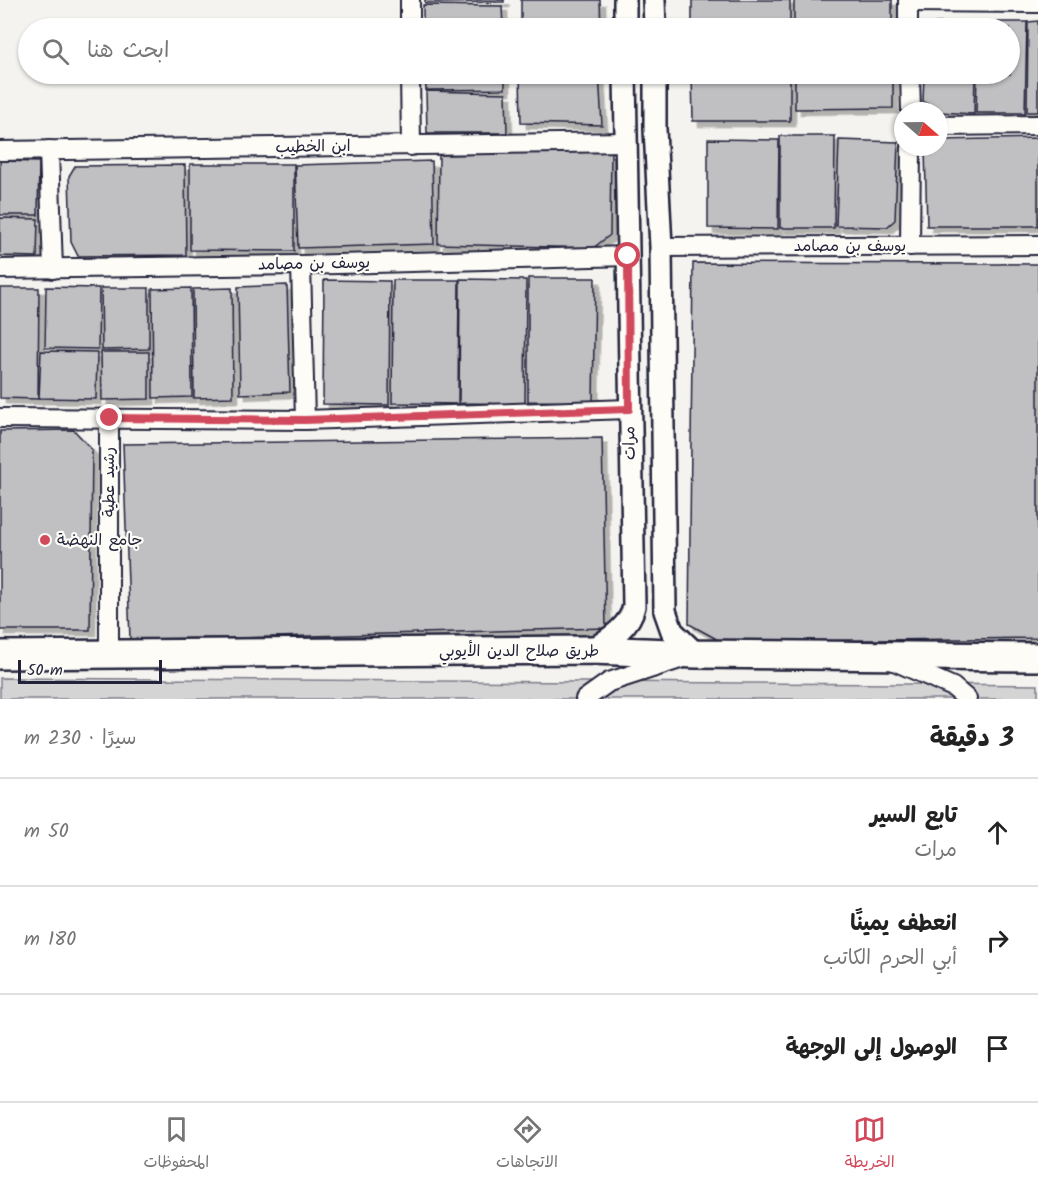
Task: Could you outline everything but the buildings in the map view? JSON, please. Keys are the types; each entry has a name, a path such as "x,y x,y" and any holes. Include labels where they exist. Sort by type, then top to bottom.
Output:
{"main road":[{"name":"طريق صلاح الدين الأيوبي","path":"0,655 592,650 696,654 1038,657"}],"street":[{"path":"410,0 410,18"},
{"path":"625,0 625,18"},
{"path":"654,0 655,18"},
{"path":"908,18 908,1 1038,3"},
{"path":"410,84 411,146"},
{"name":"مرات","path":"592,650 620,630 632,615 634,606 625,84"},
{"name":"مرات","path":"655,84 661,247 664,611 676,636 696,654"},
{"path":"910,84 911,102"},
{"path":"948,126 1038,125"},
{"name":"ابن الخطيب","path":"0,151 626,142"},
{"path":"49,150 53,269"},
{"path":"910,246 911,156"},
{"name":"يوسف بن مصامد","path":"661,247 1038,245"},
{"name":"يوسف بن مصامد","path":"0,269 301,265 628,256"},
{"path":"301,265 305,420"},
{"path":"0,418 305,420 629,409"},
{"name":"رشيد عطية","path":"109,655 110,418"},
{"path":"632,558 643,578 649,580 657,576 664,553"},
{"path":"585,699 609,682 696,654"},
{"path":"883,656 953,687 967,699"}],"shaded area":[{"path":"0,678 1038,685 1038,699 0,699"}],"place":[{"name":"جامع النهضة","path":"45,540"}],"route":[{"path":"110,418 305,420 629,409 628,256"}]}
